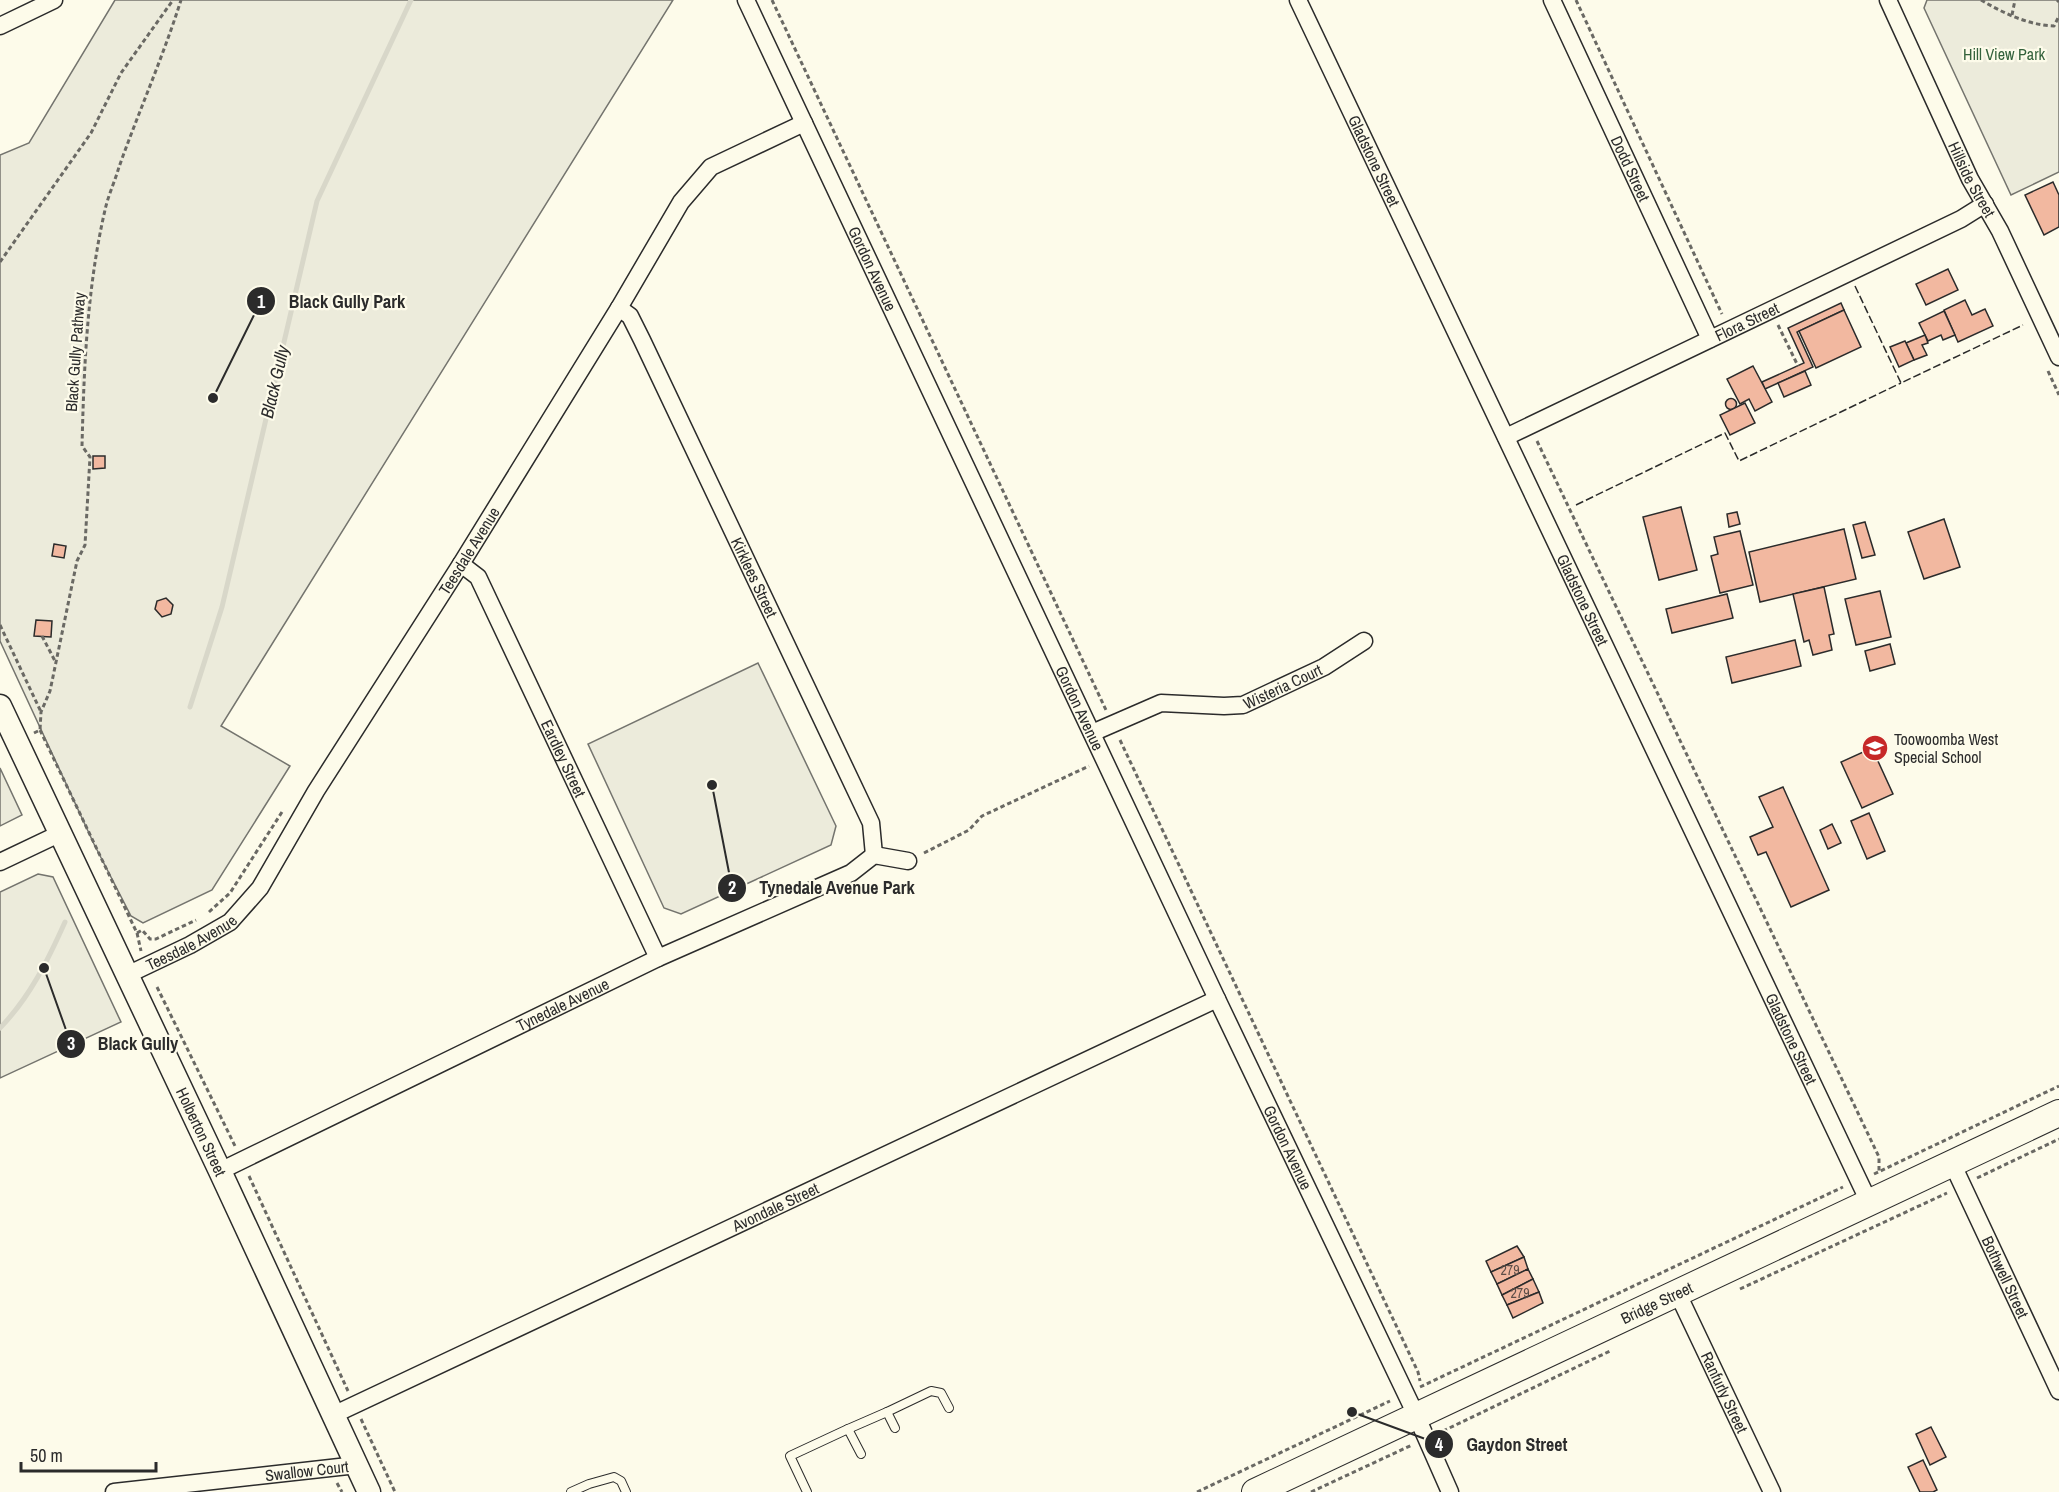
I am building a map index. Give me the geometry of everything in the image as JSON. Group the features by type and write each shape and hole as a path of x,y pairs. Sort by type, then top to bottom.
{"main road":[{"name":"Holberton Street","path":"0,706 61,833 137,970 220,1171 369,1492"},
{"name":"Bridge Street","path":"1255,1492 1411,1404 1677,1292 1864,1191 1952,1163 2059,1113"}],"street":[{"path":"0,26 54,0"},
{"name":"Gordon Avenue","path":"746,0 1217,999 1411,1404 1450,1492"},
{"name":"Gladstone Street","path":"1298,0 1864,1191"},
{"name":"Dodd Street","path":"1552,0 1710,339"},
{"name":"Hillside Street","path":"1888,0 1970,179 2000,231 2059,357"},
{"name":"Teesdale Avenue","path":"137,970 190,945 230,922 260,888 316,791 461,564 619,308 681,202 711,167 804,123"},
{"name":"Flora Street","path":"1506,437 1961,219 1985,204"},
{"name":"Kirklees Street","path":"619,308 630,316 642,340 871,823 874,855"},
{"name":"Eardley Street","path":"461,564 478,578 658,958"},
{"name":"Wisteria Court","path":"1092,733 1161,703 1243,705 1324,667 1364,641"},
{"path":"0,862 61,833"},
{"path":"874,855 908,861"},
{"name":"Tynedale Avenue","path":"220,1171 658,958 850,873 874,855"},
{"name":"Avondale Street","path":"333,1415 1217,999"},
{"name":"Bothwell Street","path":"1952,1163 2059,1391"},
{"name":"Ranfurly Street","path":"1677,1292 1772,1492"},
{"name":"Swallow Court","path":"114,1492 152,1490 357,1465"}],"lane":[{"path":"807,1492 790,1456 931,1391 941,1393 949,1408"},
{"path":"887,1412 895,1428"},
{"path":"848,1429 861,1454"},
{"path":"571,1492 589,1484 614,1478 621,1481 626,1492"}],"path":[{"path":"0,262 91,133 121,74 173,0"},
{"name":"Black Gully Pathway","path":"0,625 41,712 50,691 77,561 85,545 90,458 82,446 84,363 93,279 105,209 169,39 181,0"},
{"path":"772,0 1413,1361 1421,1386"},
{"path":"1576,0 1729,330"},
{"path":"1981,0 2040,26 2054,26 2059,16"},
{"path":"2012,15 2015,0"},
{"path":"1771,310 1798,366"},
{"path":"1530,426 1879,1157 1879,1172"},
{"path":"42,636 56,663"},
{"path":"40,730 137,933 137,970 242,1160 396,1492"},
{"path":"908,861 969,830 982,816 1104,759"},
{"path":"206,914 230,893 285,807"},
{"path":"137,933 142,930 150,939 156,939 199,918"},
{"path":"1197,1492 1411,1404 1421,1386 1864,1191 1879,1172 2059,1086"}],"green space":[{"path":"115,0 673,0 221,726 290,766 212,890 143,923 131,916 94,844 0,641 0,155 29,143"},
{"name":"Hill View Park","path":"1927,0 2059,0 2059,172 2011,195 1924,8"},
{"path":"758,663 836,826 831,845 681,914 664,908 588,744"},
{"path":"0,768 22,815 0,826"},
{"path":"38,874 53,877 121,1022 0,1078 0,892"}],"building":[{"path":"2053,182 2059,195 2059,227 2044,235 2025,195"},
{"path":"1948,269 1958,290 1926,305 1916,284"},
{"path":"1965,300 1972,315 1985,309 1993,326 1958,342 1944,310"},
{"path":"1841,303 1844,310 1797,332 1813,367 1765,389 1762,382 1804,363 1788,328"},
{"path":"1844,310 1861,347 1816,368 1799,331"},
{"path":"1944,311 1955,335 1943,340 1941,335 1928,341 1919,323"},
{"path":"1925,335 1928,343 1922,345 1927,355 1914,360 1906,343"},
{"path":"1905,341 1914,360 1899,367 1890,347"},
{"path":"1753,366 1772,402 1755,411 1749,399 1740,404 1727,379"},
{"path":"1805,371 1811,385 1784,397 1778,383"},
{"path":"1731,398 1737,404 1731,410 1725,404"},
{"path":"1745,403 1755,423 1730,435 1720,415"},
{"path":"93,456 105,456 105,468 93,469"},
{"path":"1681,507 1697,570 1659,580 1643,517"},
{"path":"1737,512 1740,524 1729,527 1727,514"},
{"path":"1944,519 1960,567 1924,579 1908,532"},
{"path":"1865,522 1875,555 1862,558 1853,525"},
{"path":"1844,529 1856,579 1760,602 1749,552"},
{"path":"1740,531 1753,585 1720,593 1711,556 1718,554 1714,537"},
{"path":"54,544 66,546 64,558 52,556"},
{"path":"1824,587 1834,634 1829,635 1832,650 1813,655 1809,640 1804,642 1793,594"},
{"path":"1880,591 1891,637 1856,645 1845,599"},
{"path":"1727,594 1733,618 1672,633 1666,609"},
{"path":"166,598 173,605 171,614 162,617 155,609 157,601"},
{"path":"36,620 52,621 51,637 34,636"},
{"path":"1795,640 1801,666 1732,683 1726,657"},
{"path":"1890,644 1895,664 1870,671 1865,651"},
{"path":"1872,748 1893,794 1862,808 1841,762"},
{"path":"1783,787 1829,890 1791,907 1766,852 1758,855 1750,837 1773,827 1759,797"},
{"path":"1869,813 1885,851 1867,859 1851,821"},
{"path":"1832,824 1841,843 1828,849 1820,830"},
{"path":"1517,1246 1524,1257 1491,1272 1486,1261"},
{"path":"1524,1257 1528,1269 1497,1284 1491,1272"},
{"path":"1528,1269 1533,1279 1502,1295 1497,1284"},
{"path":"1533,1279 1539,1292 1507,1305 1502,1295"},
{"path":"1539,1292 1543,1303 1513,1318 1507,1305"},
{"path":"1931,1427 1946,1457 1930,1465 1916,1434"},
{"path":"1923,1460 1937,1490 1933,1492 1920,1492 1908,1467"}],"waterway":[{"name":"Black Gully","path":"190,707 222,607 317,201 411,0"},
{"name":"Black Gully","path":"0,1028 29,991 65,922"}],"fence":[{"path":"1855,286 1901,383 2023,325"},
{"path":"1576,505 1725,433 1739,461 1901,383"}],"place":[{"name":"Black Gully Park","path":"213,398"},
{"name":"Toowoomba West Special School","path":"1875,748"},
{"name":"Tynedale Avenue Park","path":"712,785"},
{"name":"Black Gully","path":"44,968"},
{"name":"Gaydon Street","path":"1352,1412"}]}
